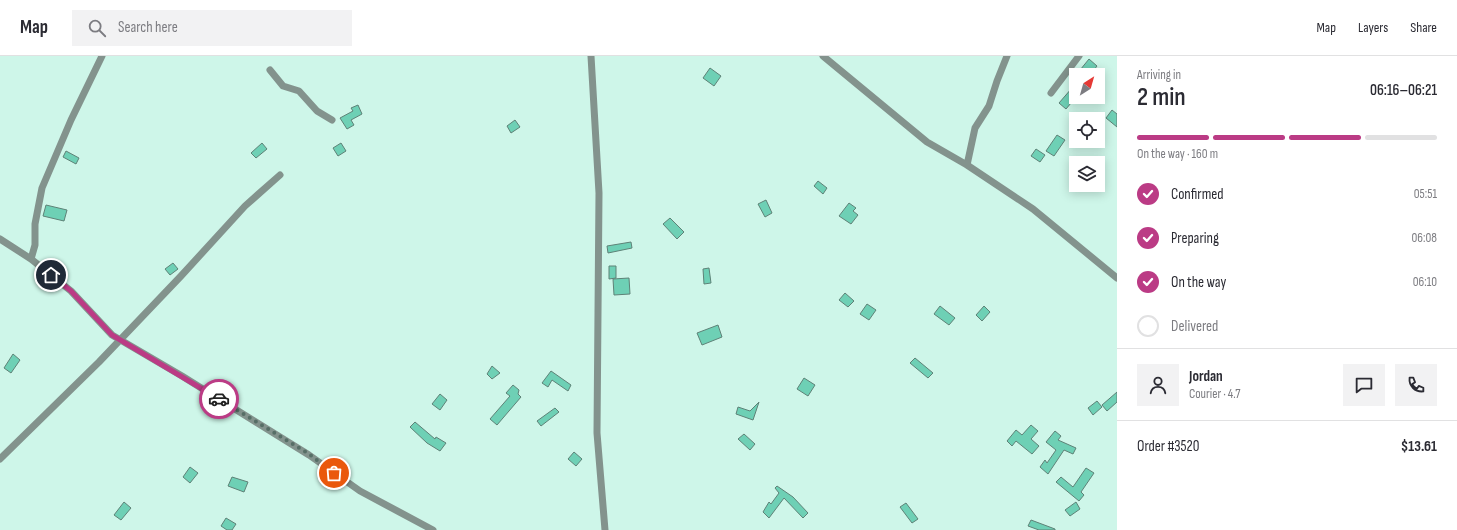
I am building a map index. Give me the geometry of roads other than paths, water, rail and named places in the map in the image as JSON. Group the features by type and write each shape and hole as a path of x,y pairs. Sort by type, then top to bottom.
{"street":[{"path":"31,259 35,245 35,224 42,188 71,120 102,56"},
{"path":"591,56 599,193 597,434 605,530"},
{"path":"823,56 927,142 967,165 1033,209 1117,278"},
{"path":"967,165 975,128 989,106 1007,56"},
{"path":"1051,93 1079,56"},
{"path":"270,70 283,86 299,91 317,111 332,120"},
{"path":"0,459 99,362 245,206 280,175"},
{"path":"0,239 31,259 71,291 112,335 309,454 360,491 433,530"}]}
